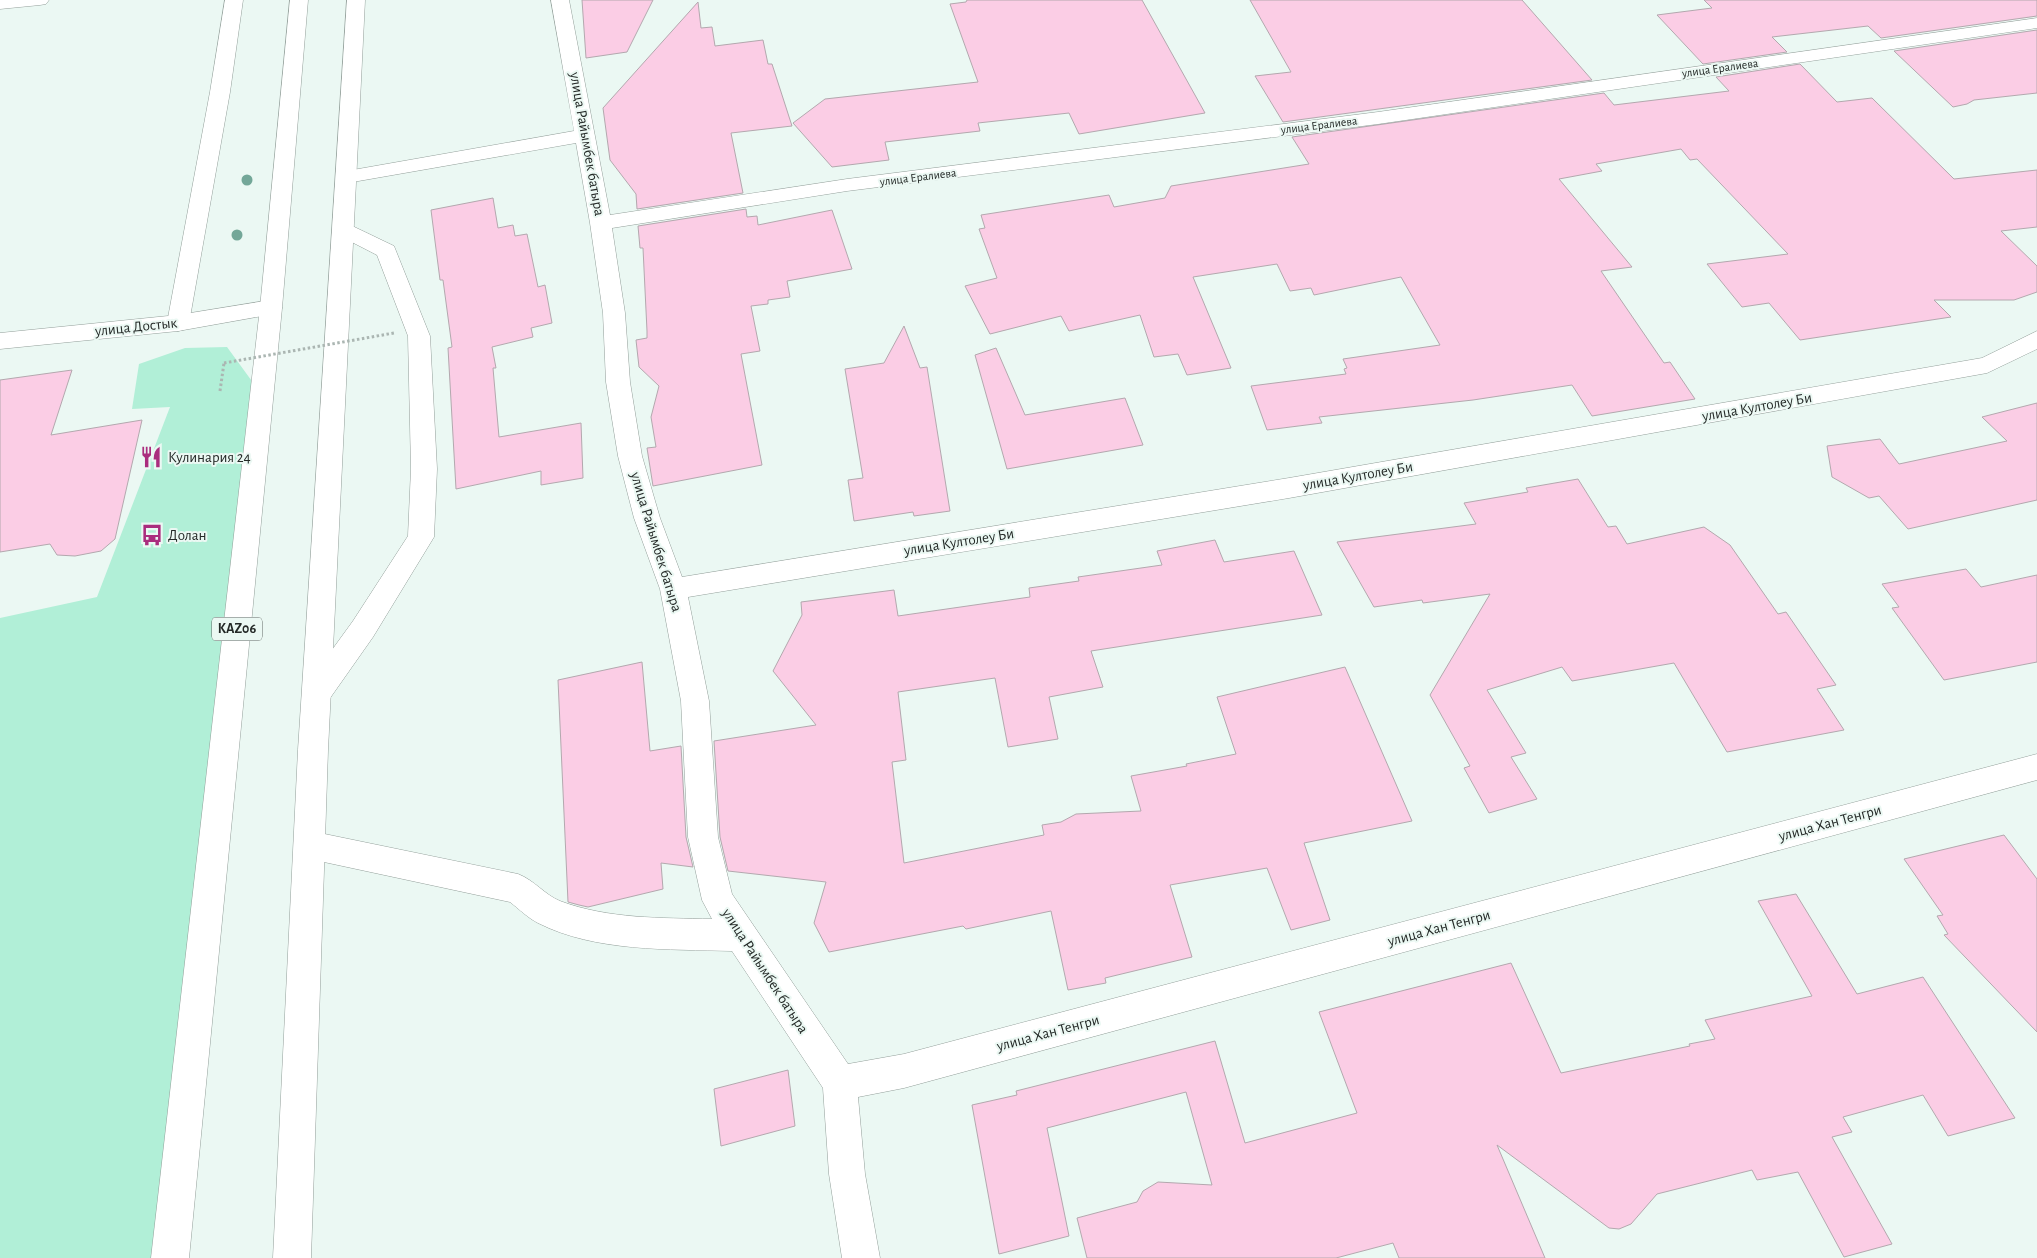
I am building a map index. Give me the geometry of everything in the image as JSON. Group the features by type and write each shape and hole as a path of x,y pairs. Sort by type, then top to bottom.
{"main road":[{"path":"0,4 40,0"},
{"path":"178,323 234,0"},
{"name":"KАZ06","path":"170,1258 271,308 299,0"},
{"path":"292,1258 310,845 356,0"},
{"name":"улица Райымбек батыра","path":"560,0 601,223 614,313 618,382 630,456 647,518 673,588 695,701 703,837 718,900 840,1083 847,1174 861,1258"},
{"name":"улица Ералиева","path":"601,223 847,185 1378,118 2037,23"},
{"path":"347,177 585,135"},
{"path":"318,692 363,629 421,537 424,469 419,336 386,251 344,229"},
{"name":"улица Достык","path":"0,341 178,323 271,308"},
{"name":"улица Култолеу Би","path":"673,588 1289,488 1987,365 2037,339"},
{"name":"улица Хан Тенгри","path":"840,1083 913,1068 2037,768"},
{"path":"310,845 518,888 548,912 575,921 634,933 740,935"}],"path":[{"path":"220,390 224,363 394,332"}],"green space":[{"path":"227,347 254,384 160,1258 0,1258 0,618 97,597 170,407 132,409 139,364 185,348"}],"building":[{"path":"582,0 653,0 627,52 586,58"},
{"path":"967,0 1142,0 1205,113 1079,134 1069,113 978,123 980,131 885,142 889,160 832,167 793,123 825,99 978,82 950,4 966,2"},
{"path":"1250,0 1522,0 1592,80 1283,122 1255,76 1291,72"},
{"path":"1704,0 2037,0 2037,16 1881,38 1868,26 1772,37 1787,52 1703,64 1657,15 1712,8"},
{"path":"698,2 701,28 712,27 715,46 763,40 768,64 772,64 792,126 731,133 743,193 637,209 636,194 610,160 603,108"},
{"path":"2037,30 2037,93 1974,100 1967,104 1953,107 1894,51"},
{"path":"1800,64 1837,102 1872,98 1954,179 2037,170 2037,227 2001,231 2037,266 2037,292 2014,300 1934,300 1951,317 1800,340 1769,303 1742,307 1707,264 1788,254 1697,159 1690,160 1681,149 1596,164 1602,171 1559,179 1632,267 1601,271 1664,363 1670,362 1695,399 1592,416 1572,385 1473,400 1319,417 1322,423 1267,430 1251,386 1346,374 1344,369 1347,368 1343,359 1440,345 1401,277 1314,295 1311,288 1290,291 1277,264 1193,277 1231,368 1187,375 1178,354 1154,357 1140,315 1069,331 1061,316 990,334 965,286 997,278 979,229 985,228 981,215 1109,195 1114,207 1165,198 1171,186 1309,164 1292,137 1604,93 1614,105 1729,91 1716,77"},
{"path":"493,198 498,228 513,225 515,236 527,234 538,287 545,285 552,323 531,328 533,337 492,347 496,368 493,368 499,437 581,423 583,478 541,485 541,471 456,489 448,348 452,347 443,280 440,280 431,210"},
{"path":"746,209 747,217 757,216 758,225 832,210 852,269 787,281 790,297 768,300 768,304 751,306 760,351 741,354 762,465 653,486 647,448 656,447 651,417 659,386 639,367 636,340 647,338 647,331 643,248 640,248 638,226"},
{"path":"904,326 920,368 927,367 950,511 914,516 913,512 854,521 848,480 863,478 845,369 884,363"},
{"path":"996,348 1025,415 1125,398 1143,445 1007,469 975,355"},
{"path":"72,370 51,435 142,420 115,539 101,551 75,556 57,555 50,544 0,552 0,380"},
{"path":"2037,403 2037,500 1908,529 1879,496 1869,498 1832,477 1827,446 1880,439 1899,464 2007,441 1982,417"},
{"path":"1578,479 1608,527 1616,526 1627,544 1704,527 1730,545 1778,614 1786,612 1836,685 1817,689 1844,730 1727,752 1674,663 1572,681 1562,667 1487,690 1526,753 1511,757 1537,799 1489,813 1464,768 1470,766 1430,695 1490,594 1423,603 1422,600 1374,607 1337,542 1476,524 1464,503 1528,492 1526,488"},
{"path":"1215,540 1224,562 1294,551 1322,615 1091,651 1103,687 1049,697 1058,739 1008,747 995,678 898,692 906,760 892,762 904,863 1044,835 1042,825 1061,822 1076,814 1141,811 1131,776 1187,766 1186,764 1236,754 1217,697 1345,667 1412,821 1304,843 1330,920 1291,930 1267,868 1170,885 1192,957 1105,978 1106,983 1068,990 1051,911 966,929 963,926 829,952 814,923 826,882 728,871 720,837 714,741 816,725 773,671 802,615 801,602 894,590 898,616 1030,597 1029,588 1079,581 1078,577 1162,565 1157,551"},
{"path":"1966,569 1981,587 2037,575 2037,662 1944,680 1892,608 1899,607 1882,584"},
{"path":"642,662 650,751 681,746 686,837 693,867 661,863 663,889 588,907 568,902 558,680"},
{"path":"2004,835 2037,879 2037,1032 1944,935 1948,934 1937,916 1943,915 1904,859"},
{"path":"1796,894 1857,994 1923,977 2015,1118 1948,1136 1923,1095 1843,1117 1852,1132 1832,1137 1892,1244 1844,1257 1798,1172 1757,1180 1752,1170 1657,1194 1631,1224 1619,1229 1609,1228 1497,1145 1545,1258 1399,1258 1393,1243 1336,1258 1087,1258 1077,1218 1137,1202 1143,1191 1158,1182 1212,1185 1186,1092 1047,1128 1069,1236 999,1254 972,1105 1017,1095 1016,1091 1215,1041 1245,1143 1357,1113 1319,1012 1511,963 1561,1073 1690,1046 1689,1044 1715,1039 1705,1020 1812,996 1758,901"},
{"path":"788,1070 795,1126 721,1146 714,1089"}],"place":[{"name":"Кулинария 24","path":"151,457"},
{"name":"Долан","path":"152,535"}]}
